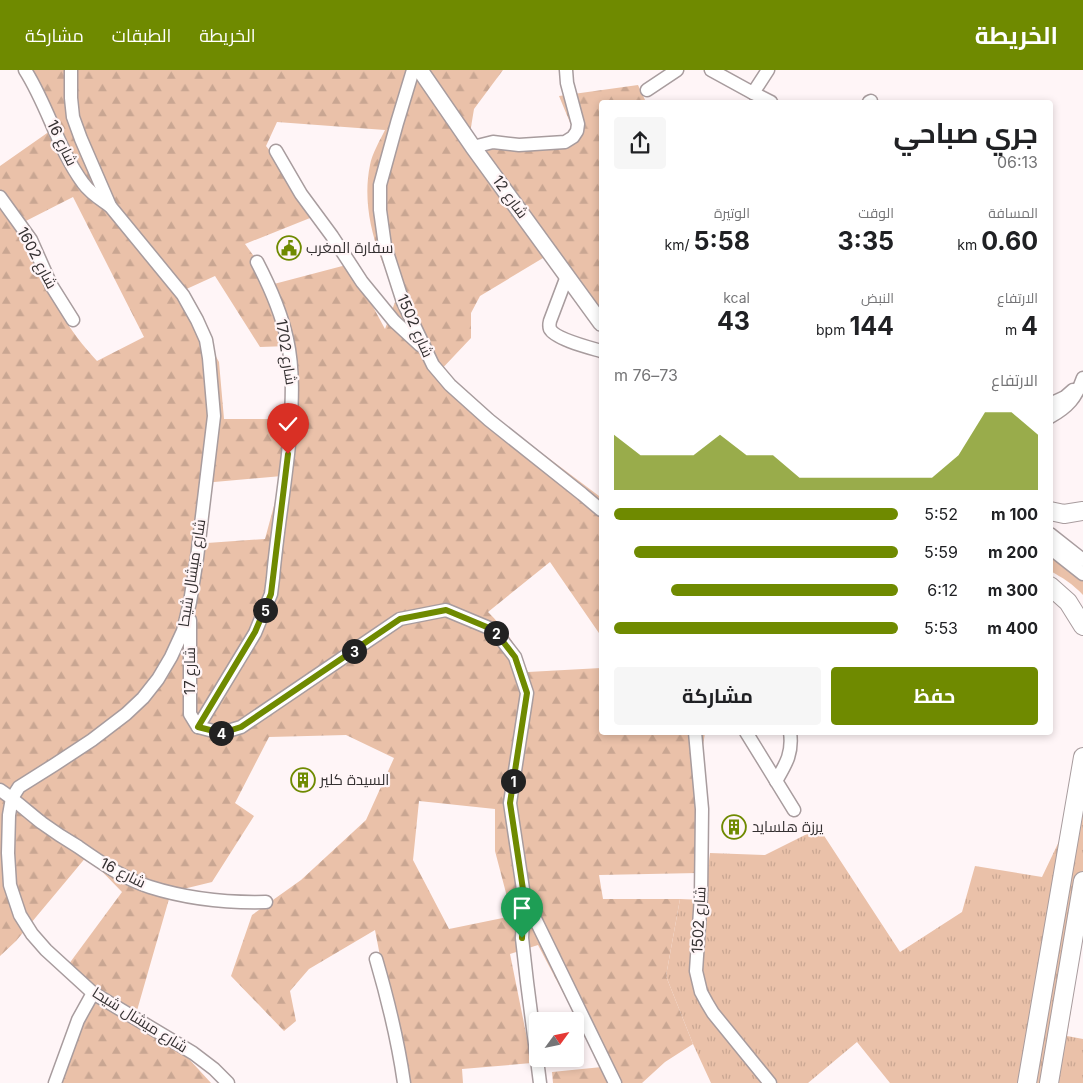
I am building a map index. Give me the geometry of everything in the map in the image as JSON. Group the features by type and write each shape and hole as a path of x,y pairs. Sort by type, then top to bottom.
{"highway":[{"path":"1053,512 1064,514 1083,511"},
{"path":"1053,579 1083,602"},
{"path":"1053,589 1068,602 1083,626"},
{"path":"1027,1083 1083,757"},
{"path":"1049,1083 1083,881"}],"main road":[{"name":"شارع 12","path":"420,70 473,147 599,320"}],"street":[{"name":"شارع 16","path":"25,70 35,85 69,160 84,184 95,196 110,206"},
{"name":"شارع ميشال شيحا","path":"71,70 71,98 74,117 81,139 110,206 183,295 206,340 210,358 214,416 190,602 183,631 172,657 158,680 126,714 54,766 19,787 12,798 9,815 5,888 32,934 46,950 93,993 193,1054 214,1069 228,1083"},
{"name":"شارع 1502","path":"413,70 380,185 380,210 384,246 403,302 433,365 450,384 489,420 599,508"},
{"path":"473,147 493,142 519,145 565,142 573,137 577,131 578,124 567,83 566,70"},
{"path":"647,90 678,70"},
{"path":"711,70 767,100"},
{"path":"753,93 768,70"},
{"path":"276,151 301,194 332,236 362,282 394,321 424,348"},
{"name":"شارع 1602","path":"0,197 31,240 51,285 73,320"},
{"name":"شارع 1702","path":"198,727 255,632 271,594 288,454 292,410 291,378 287,341 280,313 257,262"},
{"path":"567,276 549,327 556,335 599,350"},
{"path":"1053,403 1065,397 1082,380"},
{"path":"1053,415 1075,398 1082,380"},
{"path":"1053,536 1083,560"},
{"path":"1053,550 1083,574"},
{"name":"شارع 17","path":"190,602 190,714 198,727"},
{"path":"198,727 222,733 241,727 400,619 446,610 494,630 515,657 527,693 510,803 524,896 522,938 540,1083"},
{"name":"شارع 1502","path":"695,735 702,809 701,896 696,971 698,981 701,992 713,1013 770,1083"},
{"path":"748,735 794,810"},
{"path":"776,781 789,760 790,735"},
{"name":"شارع 16","path":"0,790 43,824 93,857 122,875 148,887 199,899 266,902"},
{"path":"524,896 615,1083"},
{"path":"376,959 393,1022 404,1083"},
{"path":"55,1083 78,1020 93,993"}],"green space":[{"path":"26,70 503,70 474,109 470,133 478,149 576,137 559,96 638,85 645,100 599,100 599,322 548,255 480,296 471,313 471,338 437,374 599,496 599,633 550,562 488,612 511,640 528,672 599,668 599,735 705,735 702,751 698,873 599,875 603,899 680,899 666,976 693,1044 665,1062 642,1083 553,1083 552,1072 602,1067 584,1033 584,1012 573,1012 538,945 510,954 529,1048 529,1063 462,1069 463,1083 401,1083 400,1060 375,930 309,969 290,991 296,1021 284,1031 231,976 252,915 301,880 366,820 394,758 346,735 269,737 235,803 254,816 212,882 171,892 136,1014 189,1059 211,1083 54,1083 86,992 63,972 122,892 87,856 16,941 0,956 0,166 60,124","holes":["277,122 385,130 371,161 367,198 372,231 377,248 398,294 385,329 350,264 274,284 245,244 320,214 266,146","73,197 144,337 97,361 64,319 54,302 18,225","215,276 260,347 289,346 295,419 224,419 219,362 180,292","282,476 265,539 207,543 203,483","419,801 495,809 495,851 512,916 449,929 413,860"]},
{"path":"1053,556 1083,580 1083,595 1076,588 1053,573"},
{"path":"1083,791 1083,929 1067,1036 1083,1039 1083,1083 890,1083 857,1042 808,1083 711,1083 666,976 680,899 704,900 710,853 765,855 819,828 900,952 962,912 975,866 1042,877"}],"place":[{"name":"سفارة المغرب","path":"289,248"},
{"name":"السيدة كلير","path":"303,780"},
{"name":"يرزة هلسايد","path":"734,827"}],"route":[{"path":"288,454 271,594 255,632 198,727 222,733 241,727 400,619 446,610 494,630 515,657 527,693 510,803 524,896 522,938"}]}
